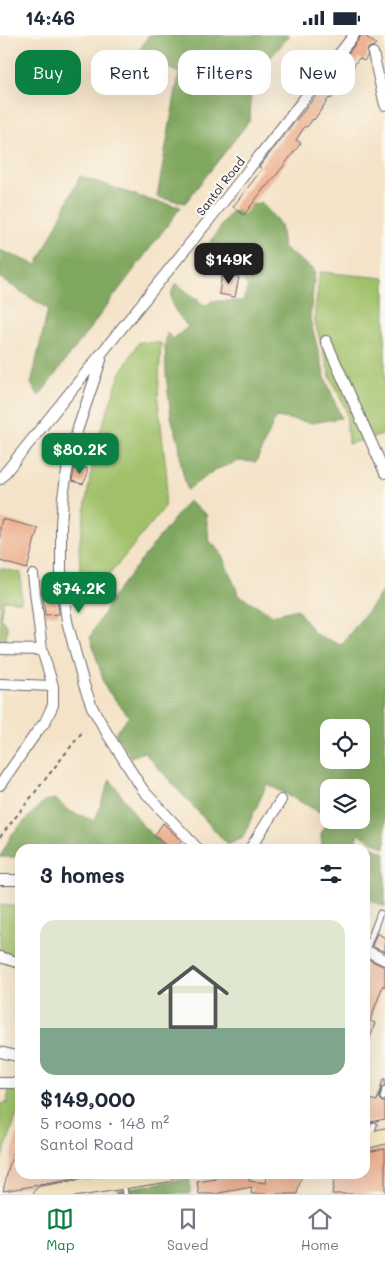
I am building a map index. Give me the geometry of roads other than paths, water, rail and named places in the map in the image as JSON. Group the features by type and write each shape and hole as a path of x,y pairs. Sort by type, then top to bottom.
{"main road":[{"path":"370,1139 385,1136"},
{"path":"42,1194 124,1188 151,1179"}],"street":[{"name":"Santol Road","path":"0,479 104,351 354,35"},
{"path":"373,53 385,105"},
{"path":"326,341 385,473"},
{"path":"104,351 78,428 67,471 63,497 61,578 67,621 84,685 92,707 143,790 193,844"},
{"path":"0,785 5,769 49,714 53,705 53,686 42,650 33,575"},
{"path":"0,649 42,650"},
{"path":"0,684 53,686"},
{"path":"253,844 281,800"},
{"path":"0,880 15,880"},
{"path":"370,952 385,960"},
{"path":"0,957 15,962"},
{"path":"0,1052 15,1056"},
{"path":"0,1083 15,1083"}],"lane":[{"path":"370,938 380,913"},
{"path":"383,1098 385,1089"},
{"path":"370,1134 374,1125"}]}
